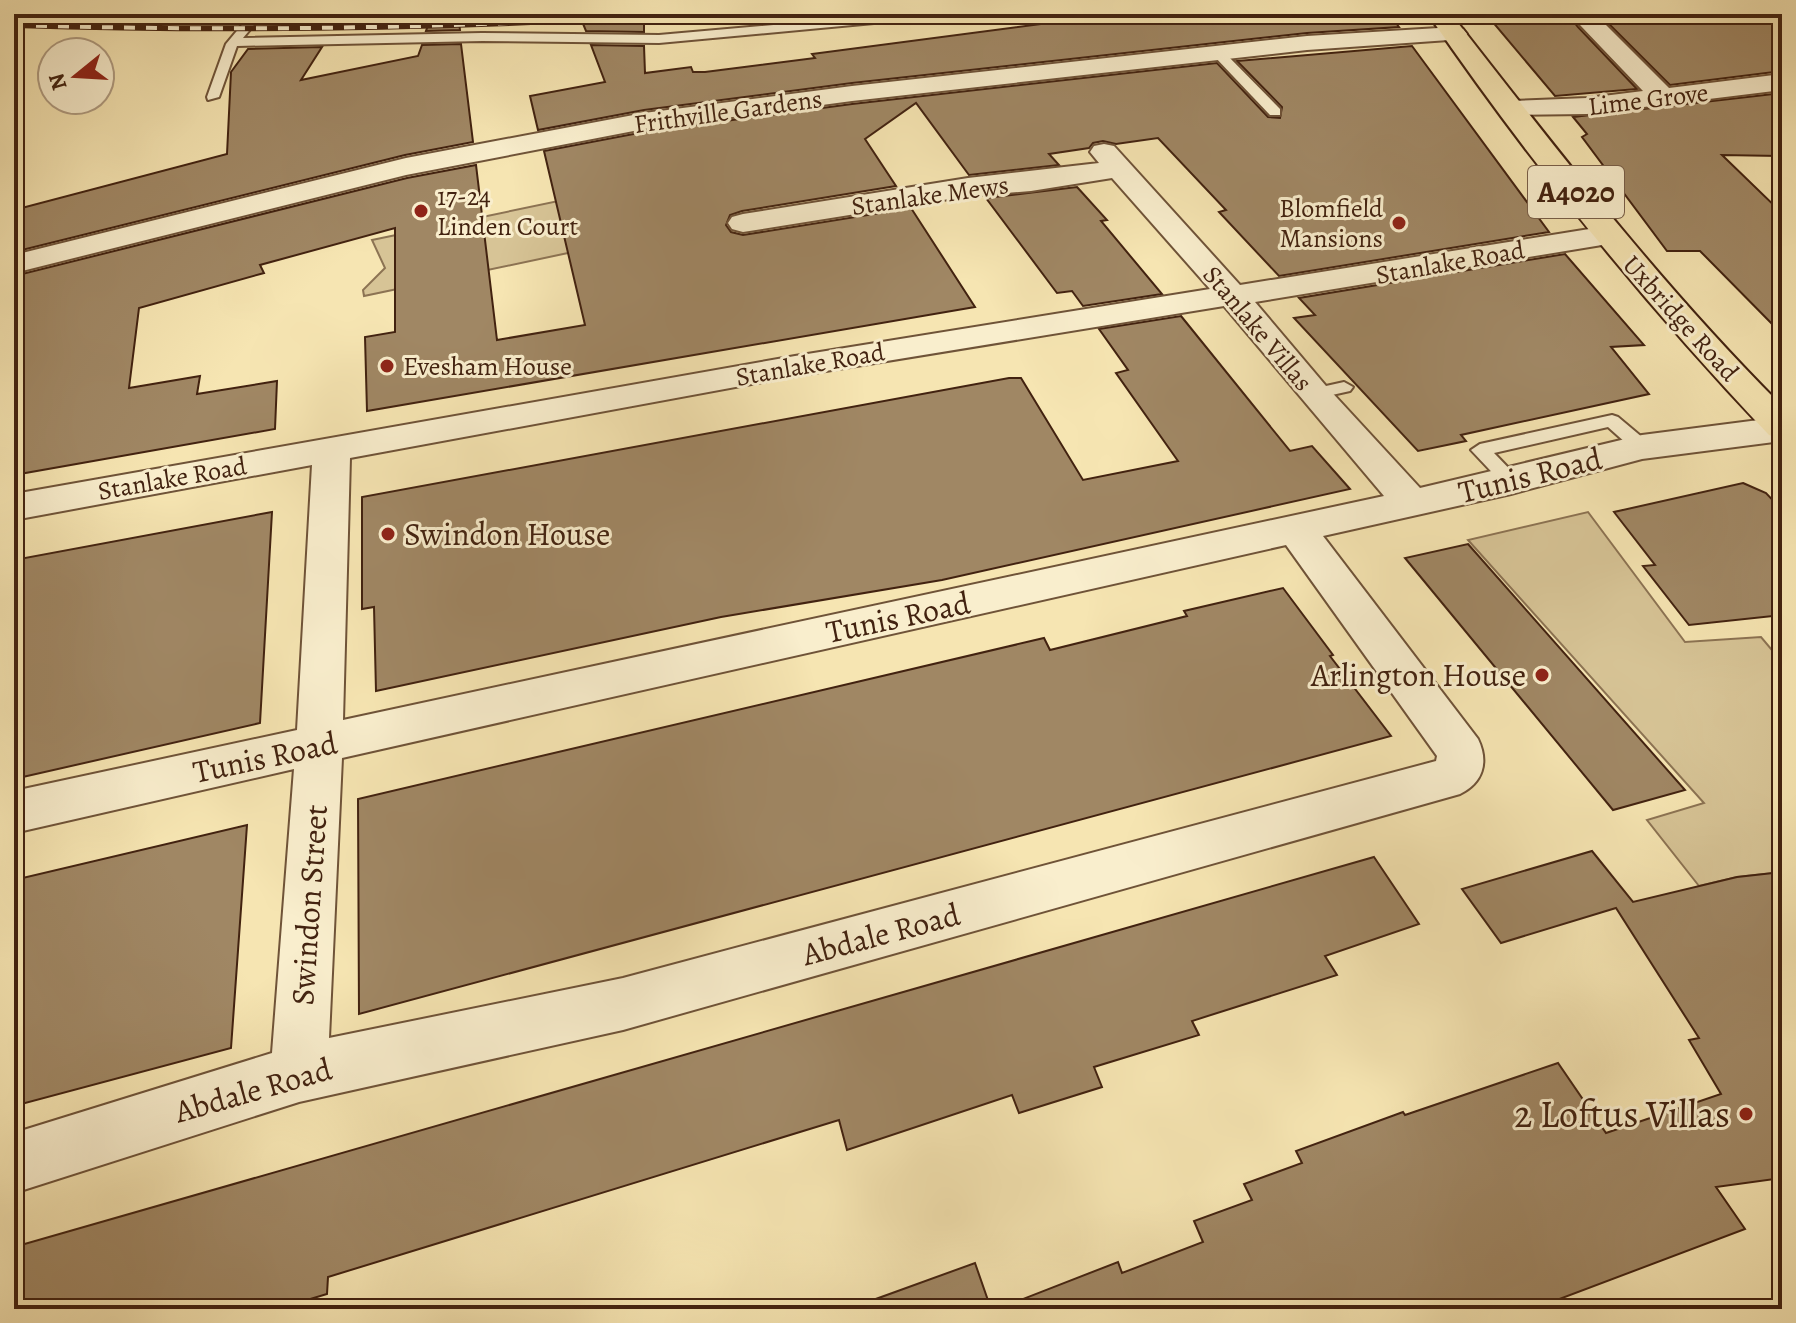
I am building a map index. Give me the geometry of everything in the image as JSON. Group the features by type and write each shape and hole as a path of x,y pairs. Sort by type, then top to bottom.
{"main road":[{"name":"Uxbridge Road","path":"1447,24 1608,235 1720,363 1782,428"}],"street":[{"path":"1590,14 1593,17 1588,20 1664,98"},
{"name":"Frithville Gardens","path":"14,264 331,184 451,157 642,122 971,79 1419,34 1447,24"},
{"name":"Lime Grove","path":"1512,109 1587,106 1779,85"},
{"name":"Stanlake Mews","path":"743,223 968,187 1031,182 1111,160"},
{"name":"Stanlake Villas","path":"1111,160 1232,295 1329,390 1412,503"},
{"name":"Stanlake Road","path":"14,507 779,369 1608,235"},
{"name":"Tunis Road","path":"14,812 1511,481 1642,447 1782,428"},
{"name":"Swindon Street","path":"299,1073 319,745 332,449"},
{"name":"Abdale Road","path":"14,1163 299,1073 623,1004 1443,780 1458,773 1461,753 1296,529"}],"lane":[{"path":"213,97 234,42 257,14"},
{"path":"234,42 659,39 938,14"},
{"path":"1218,53 1275,112"}],"shaded area":[{"path":"659,180 691,219 568,253 364,296 363,290 385,268 372,240"},
{"path":"1588,512 1685,642 1761,637 1782,662 1782,872 1737,877 1699,886 1647,820 1704,803 1468,540"}],"building":[{"path":"432,14 458,14 460,30 426,31"},
{"path":"579,14 644,14 644,32 586,31"},
{"path":"1118,14 1389,14 1399,27 1307,33 852,83 644,110 538,130 530,96 605,82 591,45 644,46 645,73 691,67 693,72 705,72 815,58 812,54"},
{"path":"1486,14 1576,14 1574,22 1578,27 1637,89 1555,96"},
{"path":"1605,14 1782,14 1782,71 1670,85 1605,20"},
{"path":"461,44 473,142 405,155 14,252 14,210 227,154 231,72 248,49 322,47 301,80 418,56 422,45"},
{"path":"1412,46 1549,232 1279,276 1219,212 1226,210 1158,138 1116,144 1103,141 1093,143 1089,148 1049,154 1059,165 969,175 916,103 865,139 896,186 742,211 730,215 726,225 731,232 743,235 911,208 975,307 367,411 365,337 395,332 395,228 260,265 264,273 139,308 129,388 200,376 197,394 277,381 275,429 14,475 14,276 407,178 476,165 497,340 585,325 544,151 644,132 852,104 1217,63 1268,117 1280,118 1282,107 1237,61"},
{"path":"1782,93 1782,156 1722,155 1782,213 1782,334 1700,251 1667,251 1582,137 1587,134 1573,117"},
{"path":"1077,187 1107,220 1101,221 1162,294 1083,306 1072,291 1057,293 986,198"},
{"path":"1565,254 1644,345 1611,347 1649,394 1461,435 1466,441 1418,451 1294,318 1315,315 1299,298"},
{"path":"1181,316 1290,451 1312,446 1350,489 942,580 721,617 376,691 374,607 362,609 362,497 1009,378 1021,378 1083,480 1178,461 1116,373 1128,370 1099,329"},
{"path":"1743,483 1766,493 1782,510 1782,615 1689,625 1643,566 1655,565 1614,512"},
{"path":"272,512 260,723 14,779 14,560"},
{"name":"Arlington House","path":"1468,544 1685,790 1613,810 1405,558"},
{"path":"1283,588 1391,736 359,1014 358,799 1044,638 1050,650 1187,616 1184,611"},
{"path":"247,825 231,1048 14,1106 14,880"},
{"path":"1592,851 1633,902 1737,877 1782,872 1782,1178 1716,1187 1745,1229 1533,1309 1005,1309 1005,1306 1118,1262 1122,1273 1203,1242 1194,1221 1252,1200 1244,1184 1302,1163 1296,1151 1403,1112 1405,1115 1558,1063 1606,1133 1721,1094 1689,1040 1699,1038 1616,908 1501,943 1462,889"},
{"path":"1374,857 1419,924 1325,956 1337,975 1192,1021 1199,1035 1094,1067 1102,1087 1019,1113 1012,1095 847,1150 839,1120 328,1277 327,1294 277,1309 14,1309 14,1247"},
{"path":"975,1263 991,1309 863,1309 862,1304"}],"railway":[{"path":"14,25 352,27 520,23 689,14"}],"place":[{"name":"17-24 Linden Court","path":"421,211"},
{"name":"Blomfield Mansions","path":"1399,223"},
{"name":"Evesham House","path":"387,366"},
{"name":"Swindon House","path":"388,534"},
{"name":"Arlington House","path":"1542,675"},
{"name":"2 Loftus Villas","path":"1746,1114"}]}
